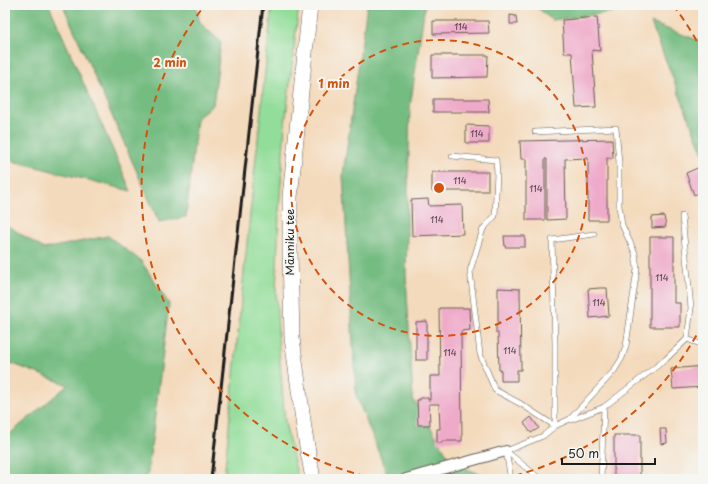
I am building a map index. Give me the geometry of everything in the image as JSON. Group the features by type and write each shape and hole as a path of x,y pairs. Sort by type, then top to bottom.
{"street":[{"name":"Männiku tee","path":"310,5 290,197 290,251 292,338 305,435 313,479"},
{"path":"406,479 433,470 506,451"}],"lane":[{"path":"506,451 543,436 555,426 570,419 614,371 622,358 626,346 637,270 635,254 622,225 619,206 619,163 616,128 535,132"},
{"path":"452,156 496,160 497,173 495,216 484,229 470,271 480,354 495,390 521,404 555,426"},
{"path":"555,426 604,407 666,359 687,339 691,308 682,216"},
{"path":"555,426 555,343 552,240 594,234"},
{"path":"687,339 703,344"},
{"path":"601,479 604,407"},
{"path":"506,451 510,474 509,479"},
{"path":"506,451 540,479"}],"green space":[{"path":"5,5 49,5 131,191 5,159"},
{"path":"63,5 196,5 200,23 221,42 213,105 197,118 186,217 159,222"},
{"path":"272,5 299,5 285,125 279,211 276,293 285,423 298,479 224,479 242,291"},
{"path":"367,5 425,5 410,107 406,275 413,399 453,464 483,475 485,479 389,479 356,395 343,175"},
{"path":"534,5 637,5 629,10 552,20"},
{"path":"651,23 703,42 703,154"},
{"path":"5,224 44,249 108,236 141,261 169,304 147,479 5,479 5,438 68,385 8,362 5,355"}],"building":[{"path":"510,15 516,16 517,24 510,24"},
{"path":"597,17 600,51 592,50 596,107 576,108 572,53 564,53 562,20"},
{"path":"433,21 488,21 489,33 433,34"},
{"path":"432,55 488,55 487,77 432,78"},
{"path":"433,99 488,99 489,112 433,112"},
{"path":"466,125 489,126 489,143 466,143"},
{"path":"612,139 613,158 607,158 607,220 588,220 588,158 565,159 566,219 547,220 547,159 545,159 545,220 526,220 526,159 521,159 520,141"},
{"path":"700,167 703,175 703,191 694,195 686,173"},
{"path":"432,172 488,172 488,191 432,191"},
{"path":"428,199 429,206 462,205 463,234 412,236 411,200"},
{"path":"664,216 666,227 652,228 652,217"},
{"path":"504,236 525,236 525,247 505,247"},
{"path":"650,237 674,237 674,303 680,303 680,327 650,327"},
{"path":"498,288 520,289 521,370 517,370 517,381 501,381 501,370 499,370 498,333 496,333 496,325 498,325"},
{"path":"607,288 609,316 590,318 588,289"},
{"path":"439,308 469,308 470,330 461,331 462,441 442,441 442,443 437,443 437,429 440,429 439,404 429,404 430,425 418,425 417,400 420,400 420,398 428,398 428,400 430,400 430,376 440,376"},
{"path":"427,321 427,360 416,360 416,322"},
{"path":"703,366 703,387 673,389 671,369"},
{"path":"531,417 539,428 531,433 524,423"},
{"path":"660,429 666,429 667,443 661,444"},
{"path":"614,435 640,435 640,479 614,479"}],"railway":[{"path":"211,479 263,5"}]}
